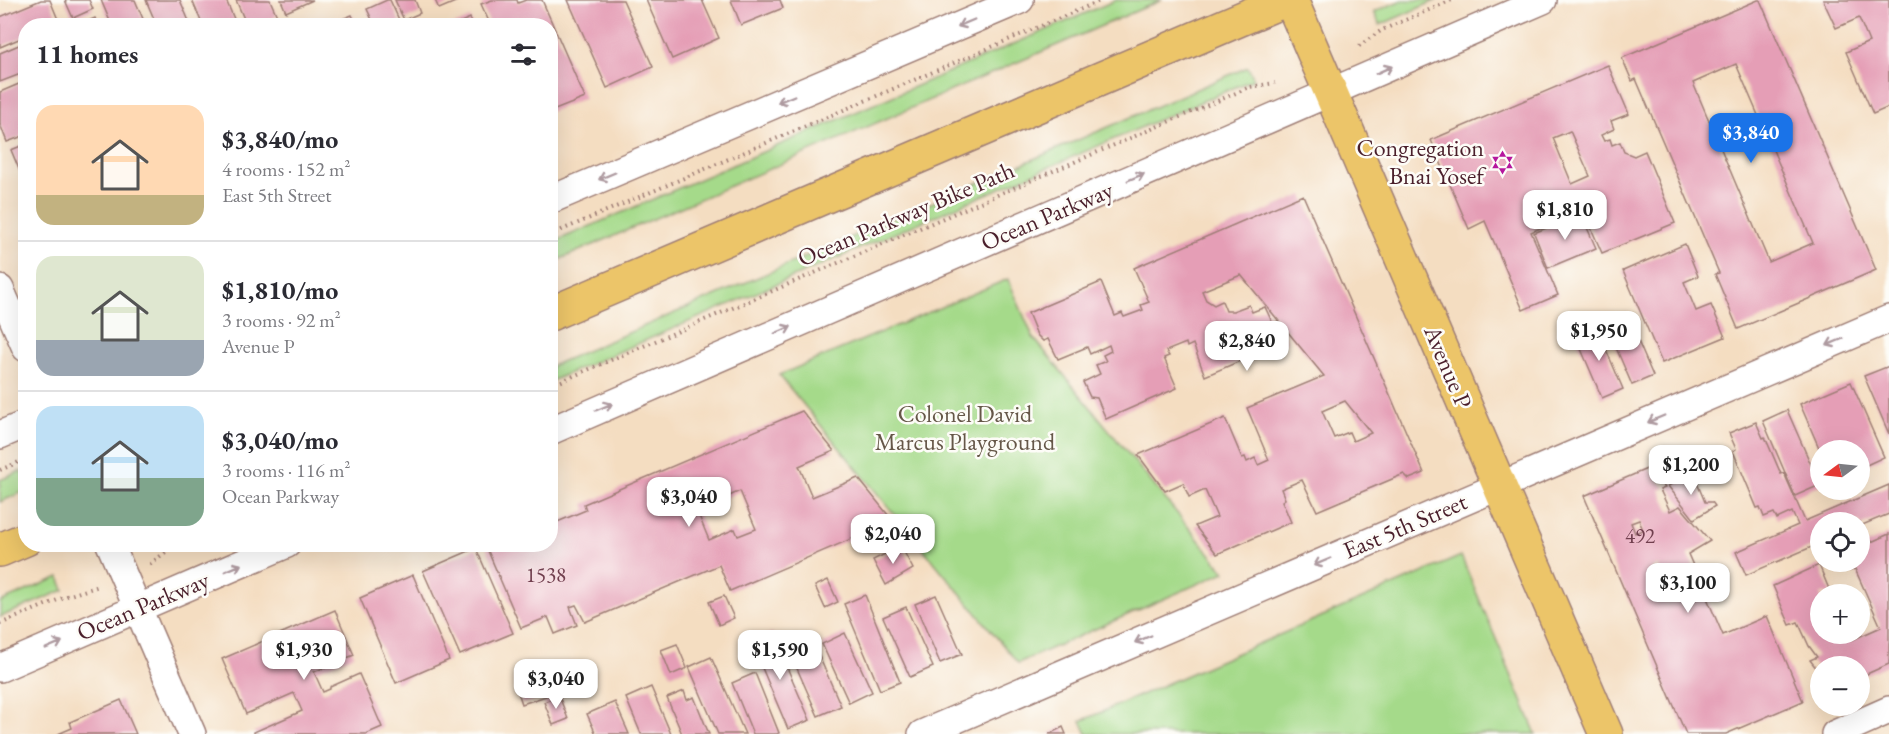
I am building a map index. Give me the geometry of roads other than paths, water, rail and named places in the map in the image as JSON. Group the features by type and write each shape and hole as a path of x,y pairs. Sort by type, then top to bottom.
{"main road":[{"path":"558,311 1285,0"},
{"name":"Avenue P","path":"1291,0 1606,734"},
{"path":"0,550 18,542"}],"street":[{"path":"558,197 1020,0"},
{"name":"Ocean Parkway","path":"558,427 1543,0"},
{"path":"0,289 18,330"},
{"name":"East 5th Street","path":"922,734 1889,319"},
{"path":"0,435 18,427"},
{"path":"113,552 192,734"},
{"name":"Ocean Parkway","path":"0,668 269,552"},
{"path":"1835,734 1889,710"}],"place":[{"name":"Congregation Bnai Yosef","path":"1502,162"}],"park label":[{"name":"Colonel David Marcus Playground","path":"965,428"}]}
